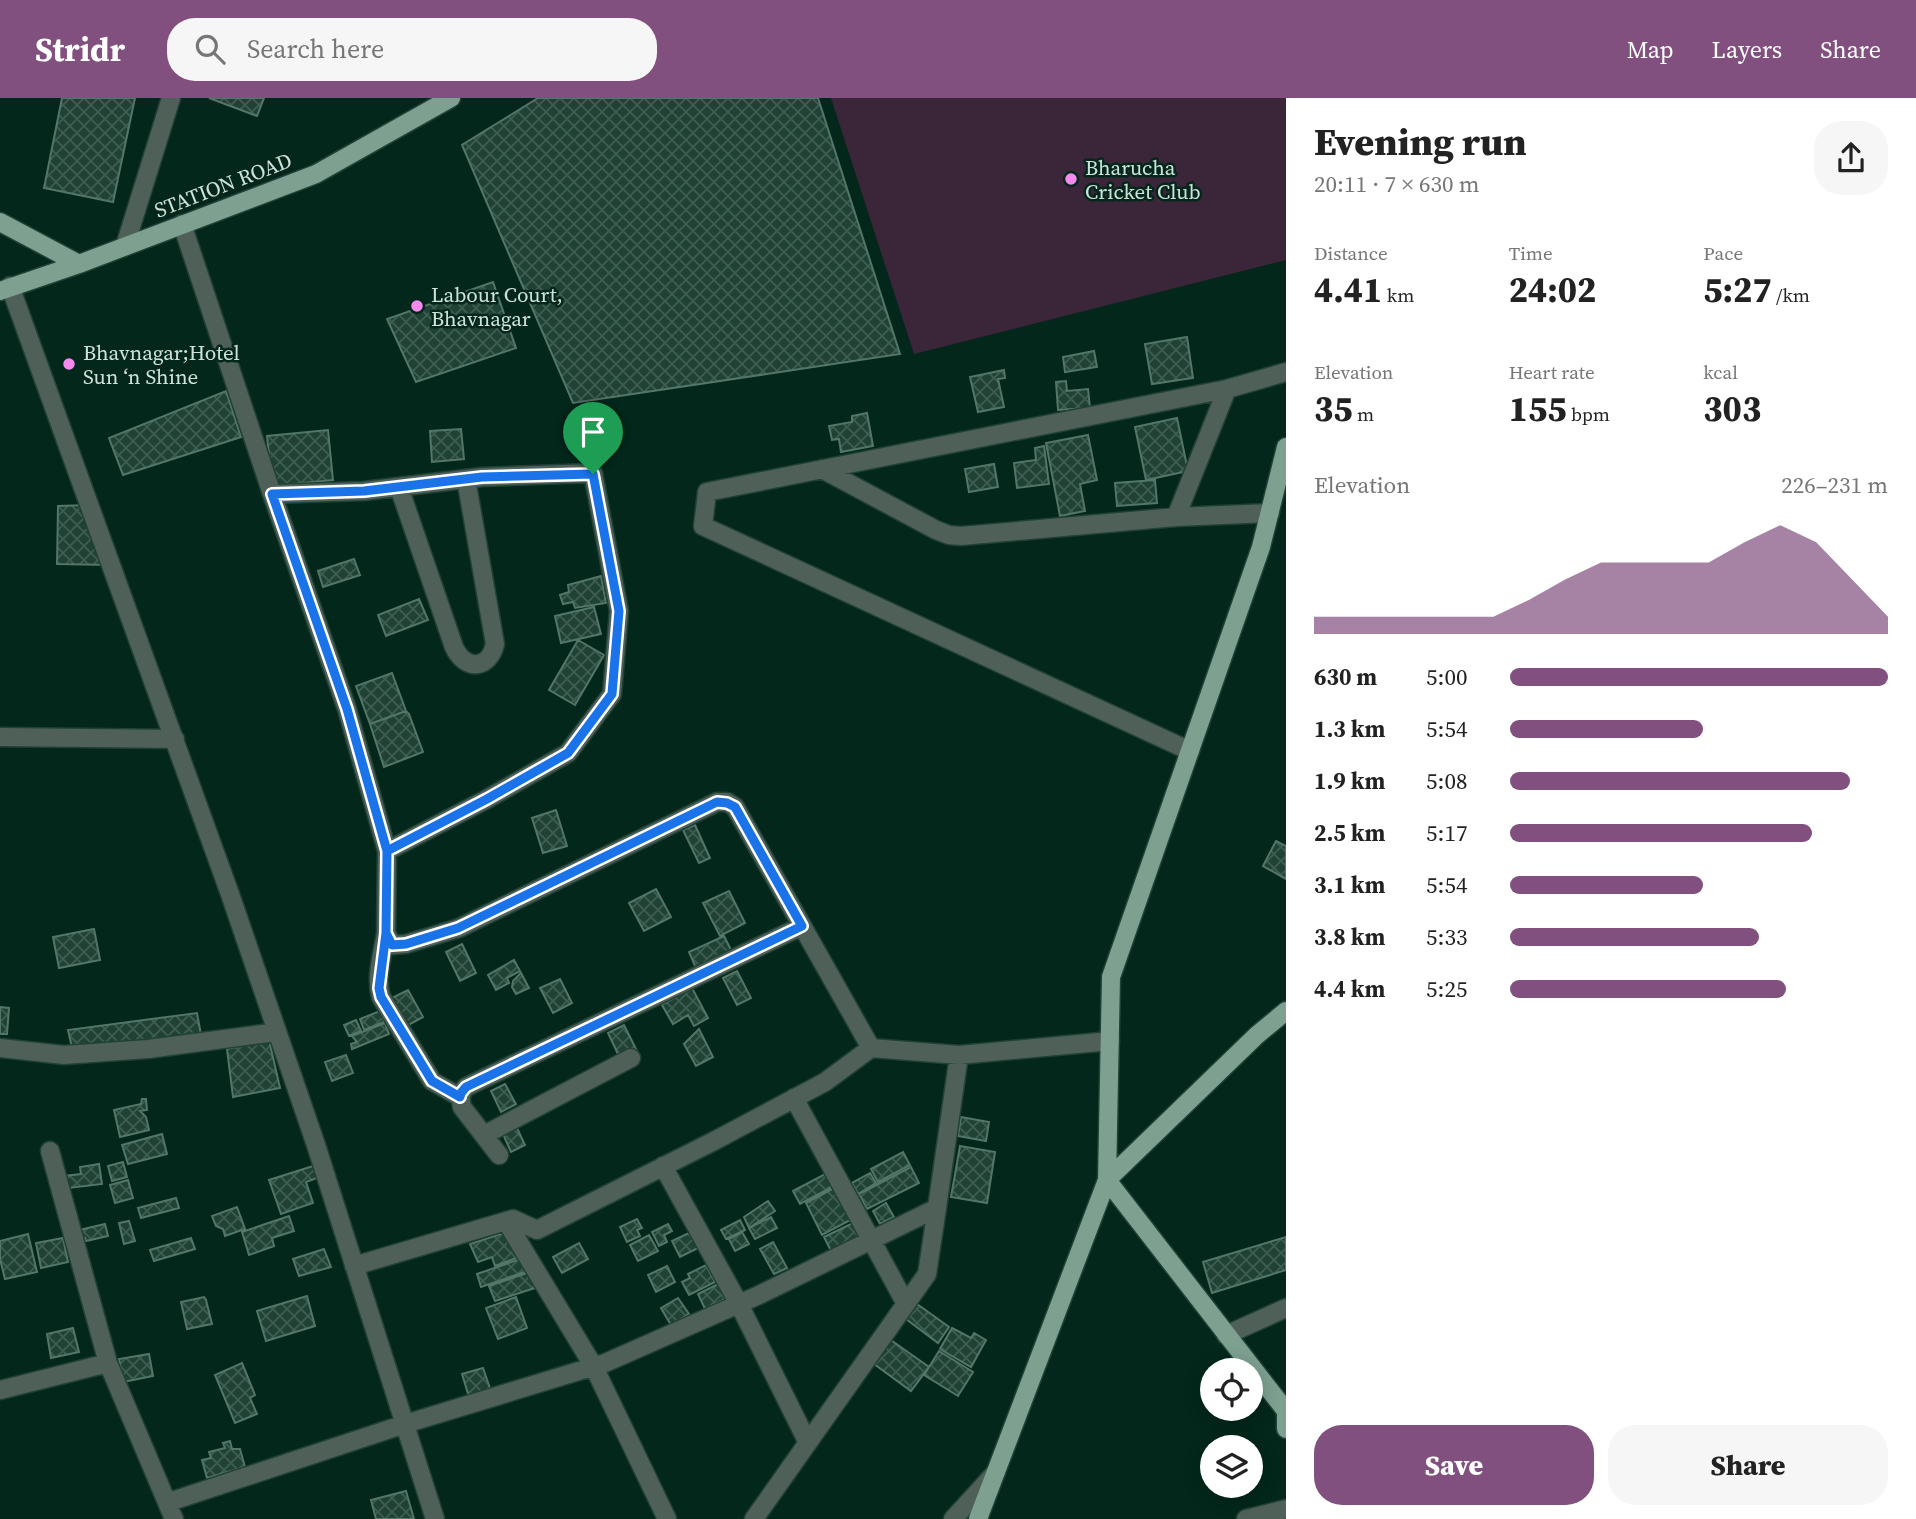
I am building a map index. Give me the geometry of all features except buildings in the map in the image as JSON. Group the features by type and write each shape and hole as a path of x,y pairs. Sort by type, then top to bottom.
{"main road":[{"name":"STATION ROAD","path":"5,289 79,264 316,174 451,98"},
{"path":"0,222 79,264"},
{"path":"978,1519 1107,1180 1111,977 1261,547 1286,447"},
{"path":"1107,1180 1257,1035 1286,1011"},
{"path":"1107,1180 1286,1411 1286,1429"}],"street":[{"path":"125,246 171,98"},
{"path":"182,224 347,709 387,851 386,933 379,979 381,997 432,1081 460,1097"},
{"path":"5,289 175,738 316,1145 435,1519"},
{"path":"1190,751 703,526 707,492 1227,389 1286,372"},
{"path":"1176,517 1227,389"},
{"path":"822,469 949,535 1176,517 1270,513"},
{"path":"272,494 364,491 466,479 593,474 619,611 612,694 568,753 387,851"},
{"path":"399,487 454,647 466,663 476,664 486,662 493,655 495,644 466,479"},
{"path":"0,737 175,738"},
{"path":"386,933 392,945 406,944 458,928 717,802 727,803 735,807 871,1048"},
{"path":"499,1154 462,1107 460,1097 466,1087 802,926"},
{"path":"0,1048 64,1055 148,1049 277,1032"},
{"path":"354,1266 513,1219 537,1230 825,1082 871,1048 959,1055 1110,1041"},
{"path":"754,1519 927,1274 959,1055"},
{"path":"484,1135 631,1058"},
{"path":"794,1098 906,1304"},
{"path":"50,1151 108,1363 172,1510 405,1424 594,1367 739,1304 937,1208"},
{"path":"663,1166 739,1304 808,1443"},
{"path":"506,1221 594,1367 667,1519"},
{"path":"1226,1335 1286,1308"},
{"path":"0,1390 108,1363"},
{"path":"953,1519 996,1472"},
{"path":"1246,1519 1286,1509"}],"shaded area":[{"name":"Bharucha Cricket Club","path":"831,98 1286,98 1286,260 914,354"}],"place":[{"name":"Bharucha Cricket Club","path":"1071,179"},
{"name":"Labour Court, Bhavnagar","path":"417,306"},
{"name":"Bhavnagar;Hotel Sun ‘n Shine","path":"69,364"}],"route":[{"path":"593,474 482,477 364,491 272,494 347,709 387,851 386,933 379,979 381,997 432,1081 460,1097 466,1087 802,926 735,807 717,802 458,928 406,944 392,945 386,933 387,851 568,753 612,694 619,611 593,474"}]}
